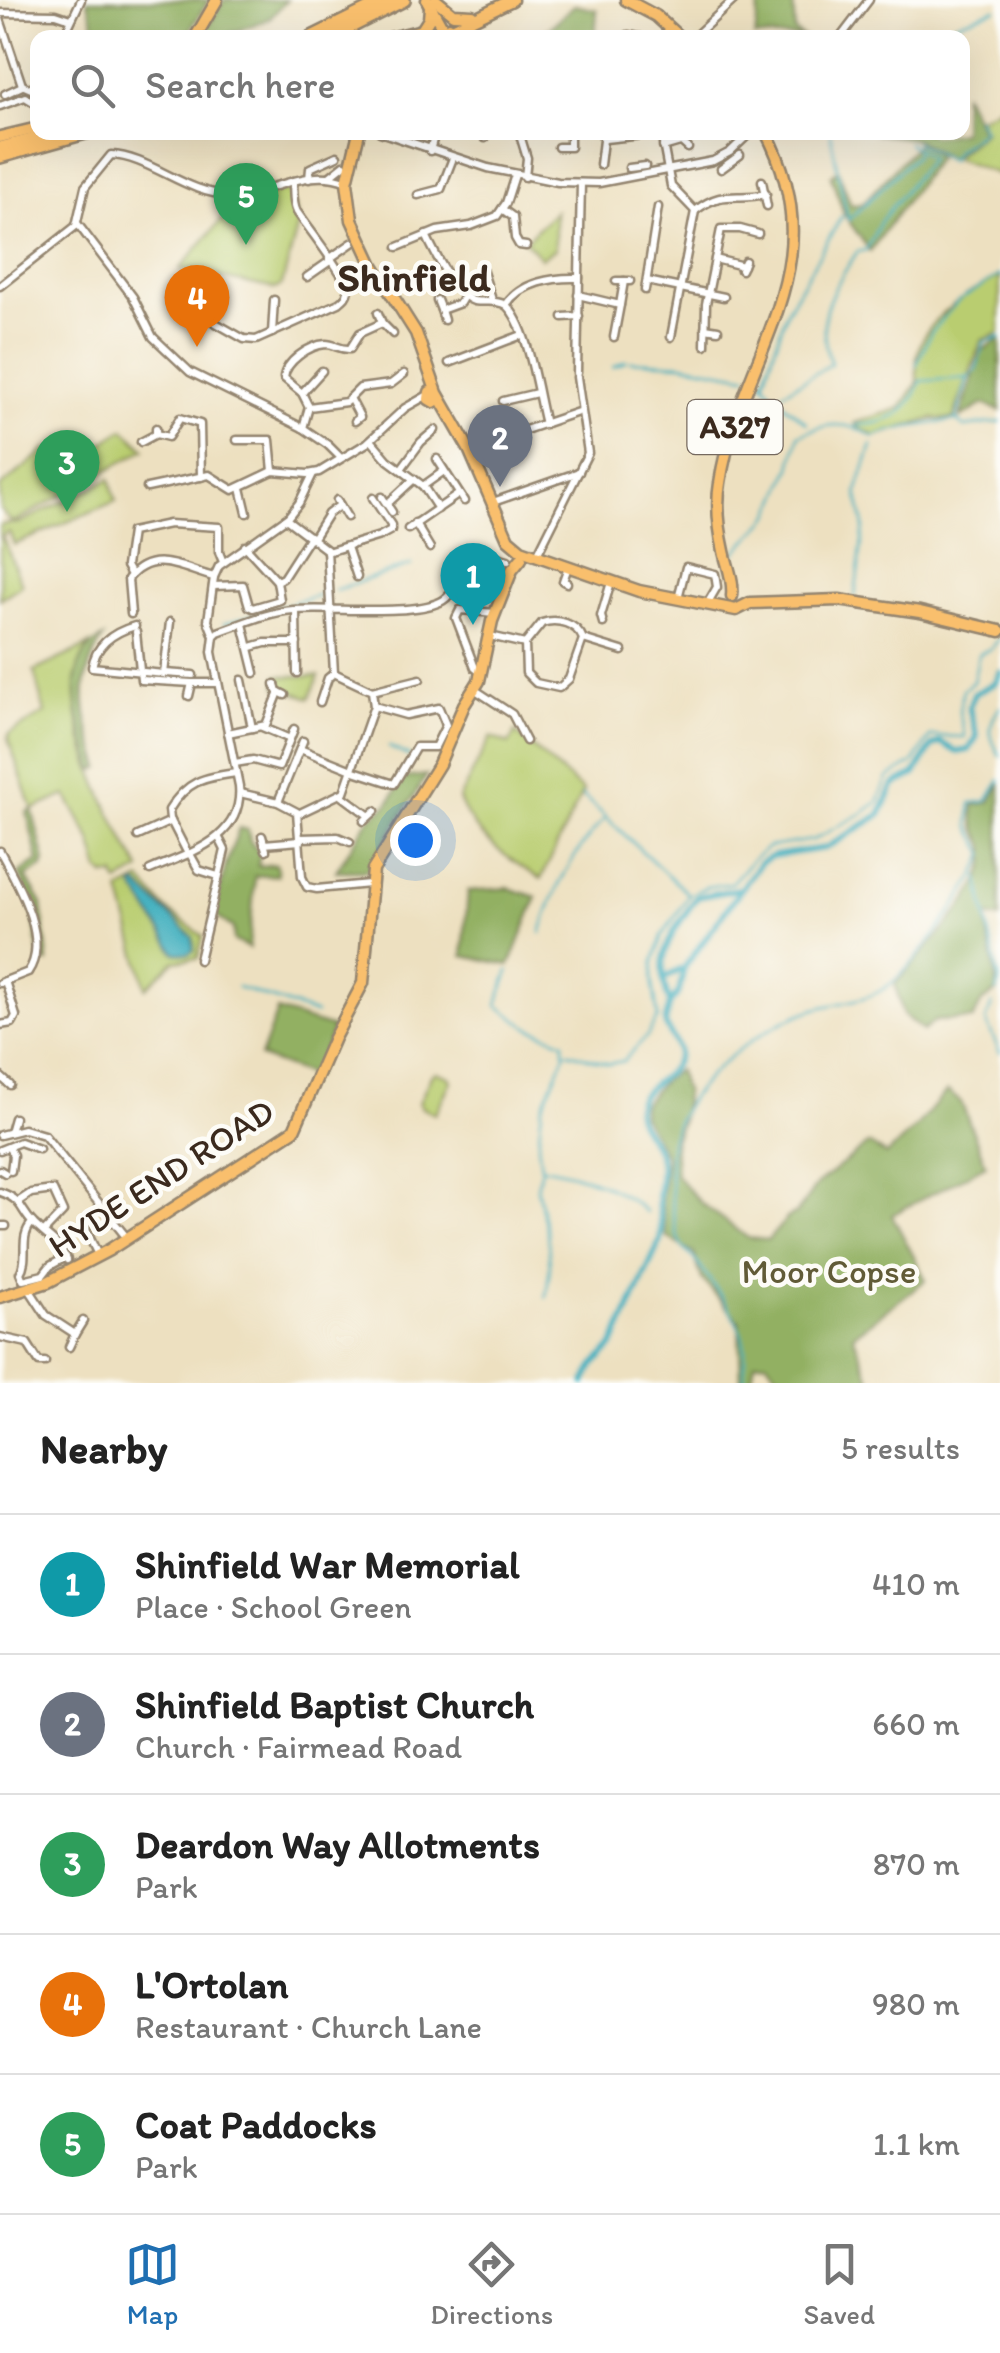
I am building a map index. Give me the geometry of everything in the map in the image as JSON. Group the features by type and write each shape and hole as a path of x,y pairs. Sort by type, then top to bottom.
{"highway":[{"path":"326,30 387,0"},
{"path":"345,30 404,0"},
{"path":"0,148 31,140"},
{"path":"0,157 61,140"}],"main road":[{"path":"200,30 217,0"},
{"path":"448,30 472,15 512,0"},
{"path":"448,30 512,0"},
{"path":"626,0 651,12 672,30"},
{"path":"432,2 456,16 472,15"},
{"path":"432,2 446,30"},
{"path":"422,30 430,20 432,2"},
{"path":"0,137 30,130"},
{"path":"351,140 340,161 339,182 355,244 416,333 432,376 433,396 449,412 469,449 512,555 537,556 611,582 678,598 759,603 855,602 1000,630"},
{"path":"339,182 352,140"},
{"name":"A327","path":"731,600 720,528 720,482 732,435 780,305 792,252 790,200 778,157 762,140"},
{"name":"HYDE END ROAD","path":"0,1297 72,1270 128,1239 294,1130 334,1038 364,982 369,884 377,862 439,764 482,672 488,636 512,555"}],"street":[{"path":"66,30 81,0"},
{"path":"703,30 734,0"},
{"path":"846,30 869,0"},
{"path":"22,86 0,16 56,14 71,19"},
{"path":"14,101 8,92 22,86 30,89"},
{"path":"0,106 25,97 30,100"},
{"path":"402,140 525,177 581,184 645,166"},
{"path":"430,150 433,140"},
{"path":"521,140 527,158 525,177"},
{"path":"558,147 574,147 572,140"},
{"path":"603,159 604,140"},
{"path":"662,140 672,188 695,211"},
{"path":"663,147 678,140 688,148"},
{"path":"634,171 666,171 725,156 748,140"},
{"path":"0,294 0,286 77,223 84,186 101,163 114,155 212,193 251,193 308,178 339,182"},
{"path":"722,169 740,155"},
{"path":"725,156 730,164"},
{"path":"418,195 441,190 452,158"},
{"path":"308,178 310,168 340,161"},
{"path":"398,247 426,235 488,221 502,209 515,174"},
{"path":"214,322 250,341 346,297 346,280 295,208 292,181"},
{"path":"762,182 767,206"},
{"path":"537,556 588,450 577,375 581,184"},
{"path":"671,338 695,211 708,201 729,194 766,194"},
{"path":"658,207 660,226 646,286 724,296"},
{"path":"502,209 513,217 520,246"},
{"path":"77,223 133,297 155,340 195,375 303,428 328,444 340,458"},
{"path":"705,345 708,294 722,228 758,234"},
{"path":"426,235 464,296 477,301 492,300 513,312 545,424"},
{"path":"307,277 355,244"},
{"path":"715,259 743,266"},
{"path":"482,269 492,300"},
{"path":"506,305 516,292 554,278 579,278"},
{"path":"614,333 623,281"},
{"path":"441,310 460,302 464,296"},
{"path":"578,296 620,304"},
{"path":"272,334 274,300"},
{"path":"437,300 444,320"},
{"path":"378,313 393,334"},
{"path":"563,317 578,316"},
{"path":"303,428 309,407 302,393 284,378 286,367 298,356 326,344 350,349 360,333 382,323"},
{"path":"705,328 718,330"},
{"path":"449,363 522,335"},
{"path":"302,393 322,371"},
{"path":"309,407 350,400 364,382 392,387 404,374"},
{"path":"503,400 537,393"},
{"path":"146,488 216,477 230,490 273,471 312,474 371,440 413,402 433,396"},
{"path":"350,400 360,419"},
{"path":"469,449 581,411"},
{"path":"142,442 156,431 168,437 180,418 200,424 201,477"},
{"path":"401,470 430,429"},
{"path":"240,438 270,440 273,471"},
{"path":"371,440 423,486 438,509"},
{"path":"423,486 448,460"},
{"path":"430,548 412,526 461,498 440,464"},
{"path":"492,502 579,472"},
{"path":"150,870 220,838 232,818 240,793 211,646 214,636 208,621 213,582 224,562 286,519 299,503 312,474"},
{"path":"381,504 414,479"},
{"path":"241,488 248,514"},
{"path":"373,498 392,512"},
{"path":"277,580 339,502 348,517"},
{"path":"327,552 390,530 381,504"},
{"path":"286,519 327,552 334,674"},
{"path":"131,575 126,566 131,534 169,524 219,527 219,552 224,562"},
{"path":"131,614 131,575 148,563 163,561 213,582 243,585 249,606 254,608 280,600 277,580 245,546"},
{"path":"347,548 357,577"},
{"path":"214,636 296,610 408,609 440,602 449,595 472,559 512,555"},
{"path":"678,598 686,567 715,574 718,587 731,600"},
{"path":"562,581 568,568"},
{"path":"604,623 600,616 611,582"},
{"path":"296,610 297,673"},
{"path":"482,672 475,668 456,618 460,610 495,613"},
{"path":"584,639 569,679 559,688 536,683 526,672 525,644 534,630 549,620 576,628 584,639 622,651"},
{"path":"165,673 170,622"},
{"path":"243,624 251,647 248,676 252,728"},
{"path":"193,679 144,682 140,674 136,629 116,634 103,644 92,666 140,674 165,673 218,683"},
{"path":"488,636 525,644"},
{"path":"251,647 297,643"},
{"path":"334,674 372,691 402,679 420,679"},
{"path":"325,698 328,678 334,674"},
{"path":"189,696 193,679"},
{"path":"262,727 282,693 275,684"},
{"path":"473,688 512,714 526,741"},
{"path":"298,814 340,795 374,706 372,691"},
{"path":"278,802 302,745 352,770 394,784 414,749 437,745 446,724 444,712 435,708 406,715 374,706"},
{"path":"228,733 262,727 290,739"},
{"path":"234,763 253,760 277,768 294,729"},
{"path":"218,876 199,870 168,810 173,795 204,778 236,772"},
{"path":"240,793 278,802 298,814"},
{"path":"340,795 369,816"},
{"path":"298,814 302,877 312,889 369,884"},
{"path":"143,836 171,820"},
{"path":"264,844 338,837 350,843"},
{"path":"199,960 226,850 220,838"},
{"path":"0,850 25,896 34,960 28,972 3,982 16,1016 12,1023 0,1025"},
{"path":"3,1134 14,1118 51,1142 128,1239"},
{"path":"3,1134 24,1128"},
{"path":"7,1169 4,1149 20,1142 39,1149"},
{"path":"20,1202 31,1193 62,1186"},
{"path":"45,1231 64,1212 52,1190"},
{"path":"0,1192 20,1202 32,1222 56,1240 72,1270"},
{"path":"32,1222 24,1242 26,1264 20,1273 22,1280 43,1276 50,1266 66,1257"},
{"path":"85,1228 98,1256"},
{"path":"28,1289 46,1315 75,1334"},
{"path":"69,1347 83,1320"},
{"path":"0,1337 27,1343 41,1364"}],"green space":[{"path":"87,0 209,0 190,30 96,30"},
{"path":"224,0 287,0 269,19 240,30 206,30"},
{"path":"760,0 793,0 795,30 756,30"},
{"path":"574,5 597,10 596,30 547,30"},
{"path":"1000,106 1000,175 953,158 984,131 978,118"},
{"path":"970,107 982,132 949,159 917,140 970,140"},
{"path":"918,143 938,156 870,251 845,216 831,176 838,170 851,205 862,204"},
{"path":"288,189 299,221 282,285 275,289 180,269 234,205"},
{"path":"555,211 555,249 541,258 525,241"},
{"path":"1000,276 1000,333 982,340 953,419 932,419 875,436 857,427 855,423 901,408 918,382 916,363 928,331 953,305"},
{"path":"1000,338 1000,411 984,404 960,418 981,351"},
{"path":"124,429 145,449 16,521 10,521 0,510 0,487 47,449 70,465"},
{"path":"110,479 116,501 14,545 9,532 2,536 22,585 0,599 0,525 19,523"},
{"path":"103,638 85,687 90,733 101,768 94,771 79,718 76,680 88,649"},
{"path":"89,645 79,670 76,699 80,729 100,790 141,870 118,883 115,875 100,872 91,840 66,795 34,809 8,739 9,734 45,713 34,671"},
{"path":"277,676 319,676 310,698 277,687"},
{"path":"515,732 583,791 541,879 482,835 459,799 491,737 509,744"},
{"path":"427,775 367,871 336,871 369,819 388,804 404,778"},
{"path":"1000,783 1000,919 987,916 997,992 982,1002 973,1019 935,1021 923,1031 903,1015 895,984 949,923 983,871 986,856 974,823 974,805 990,802"},
{"path":"32,809 45,861 43,867 26,877 42,904 48,962 40,962 32,904 19,874 38,861 27,812"},
{"path":"239,828 248,830 250,841 260,853 258,866 276,864 278,875 255,876 249,948 234,941 233,928 214,915"},
{"path":"141,880 167,910 203,936 198,958 174,961 146,988 120,891"},
{"path":"508,888 537,897 510,965 463,956 468,891"},
{"path":"277,1011 333,1028 314,1077 260,1057"},
{"name":"Moor Copse","path":"678,1070 685,1094 674,1140 676,1175 701,1203 748,1238 768,1240 788,1217 797,1213 816,1185 868,1144 887,1155 947,1091 961,1102 986,1165 892,1215 926,1280 853,1335 872,1383 786,1383 766,1361 755,1362 751,1383 741,1383 739,1321 702,1279 694,1254 666,1236 661,1200 666,1157 642,1115 642,1105"},
{"path":"436,1072 451,1081 435,1114 419,1103"}],"water":[{"path":"137,884 193,937 194,950 188,954 175,953 133,886"}],"waterway":[{"path":"942,28 996,9"},
{"path":"915,142 950,160 983,130 977,117"},
{"path":"832,140 848,220 917,151"},
{"path":"807,423 775,397 831,364 824,318 833,293 857,252 866,250 881,221 930,158 908,143"},
{"path":"764,382 787,310 842,216"},
{"path":"916,366 931,333 958,301 1000,275"},
{"path":"956,419 984,342 1000,337"},
{"path":"613,367 626,361"},
{"path":"630,361 682,364 747,376"},
{"path":"856,425 879,423 897,415 911,401 921,381 968,378"},
{"path":"756,379 764,382 774,396"},
{"path":"732,556 771,515 791,467 799,435 837,425 874,437 902,428 956,420 964,427 1000,422"},
{"path":"855,596 864,526 857,492 872,445"},
{"path":"335,590 411,565"},
{"path":"224,624 325,593"},
{"path":"569,1052 609,1064 623,1061 647,1036 658,1017 652,978 654,961 662,936 689,895 706,887 731,883 769,847 813,840 863,813 878,802 888,778 913,763 931,736 965,737 959,711 963,690 973,682 979,654 992,648 1000,637"},
{"path":"585,1383 593,1366 613,1346 660,1241 660,1161 638,1119 637,1106 676,1060 677,1048 665,1023 670,1003 679,992 684,968 760,863 772,856 826,848 880,815 894,785 915,774 932,746 940,742 957,752 969,750 977,736 969,708 974,694 995,683 1000,672"},
{"path":"1000,707 991,732 1000,756"},
{"path":"389,747 409,756"},
{"path":"744,1383 745,1350 738,1324 677,1235 670,1172 675,1129 701,1086 763,1033 806,1012 880,991 908,967 939,929 978,869 985,854 969,825 971,803 987,801 1000,780"},
{"path":"582,795 688,894"},
{"path":"541,933 566,871 605,818"},
{"path":"978,876 999,979 997,992"},
{"path":"670,1003 664,959 679,923 697,897 738,889"},
{"path":"663,979 684,968"},
{"path":"509,971 497,1005 528,1027 564,1042 564,1051"},
{"path":"237,987 316,1014"},
{"path":"992,1004 986,1021 1000,1053"},
{"path":"546,1297 550,1266 537,1188 541,1167 538,1144 542,1108 566,1052"},
{"path":"542,1167 597,1182 646,1212"}],"place":[{"name":"Coat Paddocks","path":"246,245"},
{"name":"L'Ortolan","path":"197,347"},
{"name":"Shinfield Baptist Church","path":"500,487"},
{"name":"Deardon Way Allotments","path":"67,512"},
{"name":"Shinfield War Memorial","path":"473,625"}],"district":[{"name":"Shinfield","path":"414,277"}]}
